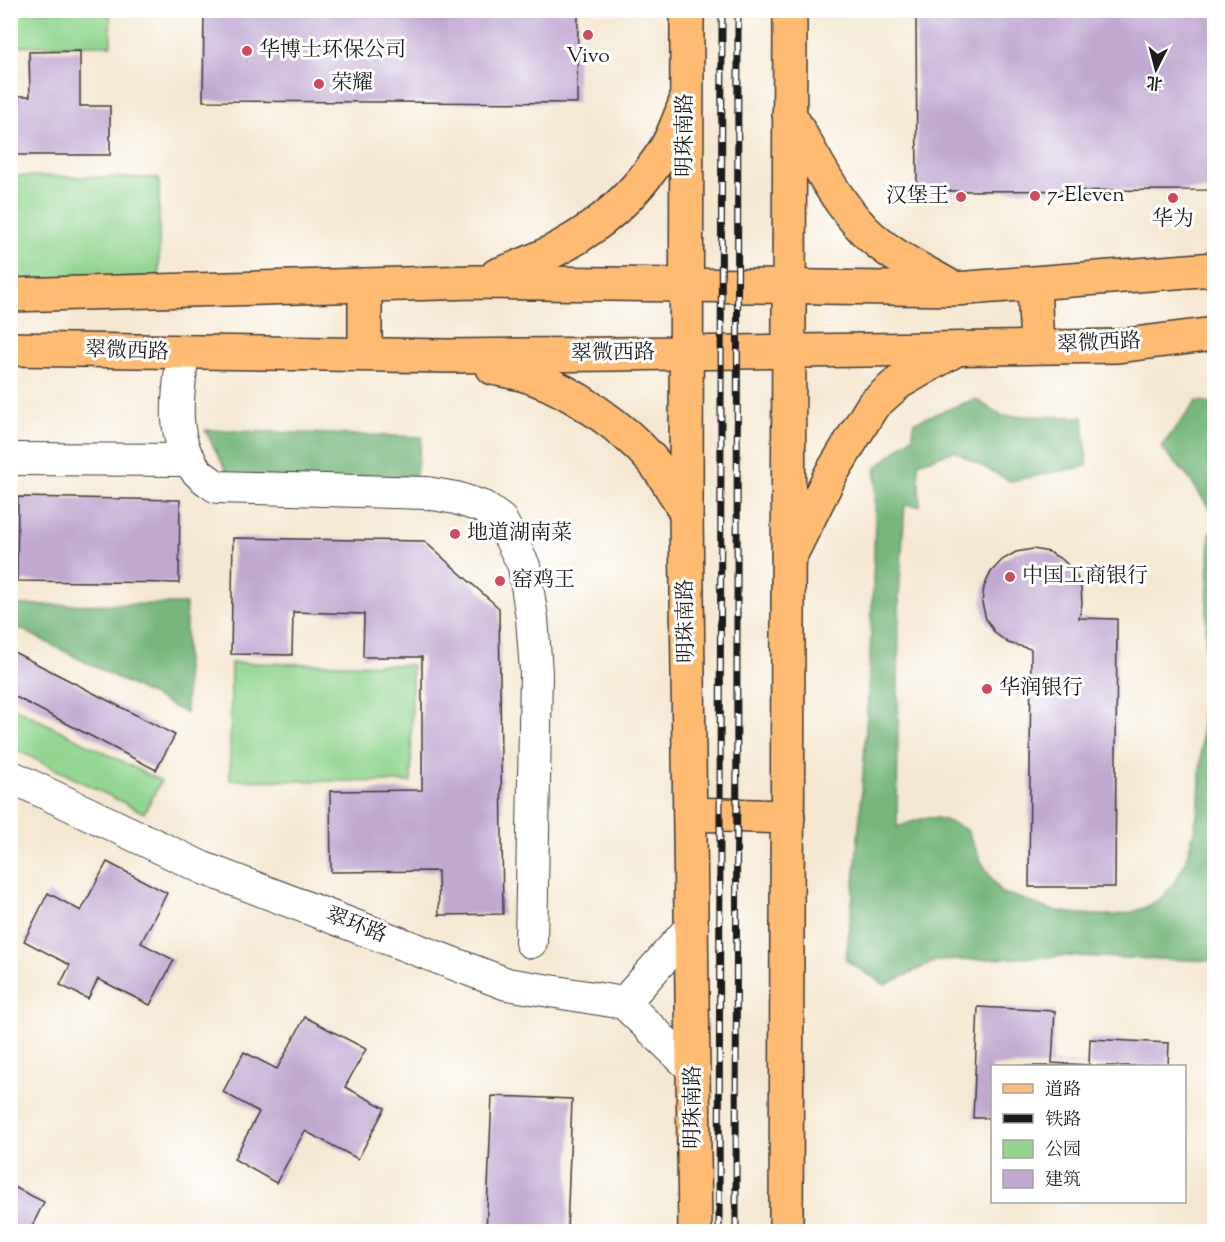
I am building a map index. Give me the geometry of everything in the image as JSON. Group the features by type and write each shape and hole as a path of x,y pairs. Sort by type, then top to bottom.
{"main road":[{"name":"明珠南路","path":"687,10 686,513 695,1232"},
{"path":"786,1232 790,10"},
{"path":"475,282 539,260 589,232 638,185 667,146 686,102"},
{"path":"789,114 841,201 866,232 898,257 955,289"},
{"path":"10,295 475,282 955,289 1034,285 1215,269"},
{"path":"365,285 365,353"},
{"path":"1034,285 1036,346"},
{"name":"翠微西路","path":"10,349 183,354 365,353 448,356 790,352 1118,346 1215,333"},
{"path":"790,556 831,474 873,405 898,383 956,349"},
{"path":"448,356 534,378 569,394 600,414 650,457 666,477 686,513"},
{"path":"690,814 788,817"}],"street":[{"path":"183,354 178,436 195,470 217,487 427,493 456,498 483,507 501,520 524,566 532,618 536,672 531,942"},
{"path":"10,459 190,460"},
{"name":"翠环路","path":"10,776 203,868 507,984 624,1003"},
{"path":"692,926 624,1003 694,1070"}],"green space":[{"path":"10,11 110,11 111,45 11,46"},
{"path":"10,176 159,178 159,277 11,281"},
{"path":"975,399 1002,416 1083,417 1087,466 1010,481 954,451 918,463 920,506 905,505 899,597 897,827 926,818 939,818 967,830 982,863 1001,893 1049,909 1094,915 1120,914 1142,909 1159,899 1172,886 1182,869 1195,828 1199,804 1210,534 1214,523 1214,961 1071,956 936,961 885,985 846,960 867,714 876,468 913,436 914,422"},
{"path":"1197,401 1214,403 1214,515 1189,478 1161,447"},
{"path":"205,430 422,437 414,485 231,480"},
{"path":"186,604 186,713 11,624 11,605"},
{"path":"231,663 412,665 411,782 230,780"},
{"path":"11,706 161,781 144,813 11,747"}],"building":[{"path":"578,10 577,103 203,101 204,11"},
{"path":"916,10 1214,10 1214,190 917,191"},
{"path":"80,51 80,106 110,106 110,155 10,155 10,96 30,96 29,52"},
{"path":"18,497 180,500 179,583 17,581"},
{"path":"233,538 424,541 499,608 503,914 439,915 438,871 331,872 330,791 422,790 422,657 363,657 364,614 293,612 292,655 231,654"},
{"path":"1033,549 1049,552 1063,560 1075,572 1081,587 1082,604 1079,618 1117,619 1115,887 1029,887 1031,649 1008,643 995,633 986,619 982,603 984,587 991,572 1002,560 1016,552"},
{"path":"10,650 175,735 156,770 10,694"},
{"path":"107,862 167,893 141,943 174,960 150,1005 98,979 88,999 60,985 70,965 24,941 48,893 81,911"},
{"path":"978,1007 1055,1011 1052,1063 1089,1065 991,1065 991,1118 973,1118"},
{"path":"305,1017 366,1049 345,1087 385,1108 358,1159 305,1131 276,1183 234,1159 259,1112 223,1092 244,1052 277,1069"},
{"path":"1090,1039 1169,1043 1168,1065 1089,1065"},
{"path":"492,1096 572,1099 567,1232 486,1232"},
{"path":"10,1185 44,1202 29,1232 10,1232"}],"railway":[{"path":"719,1232 722,10"},
{"path":"736,1232 738,10"}],"place":[{"name":"Vivo","path":"588,35"},
{"name":"华博士环保公司","path":"247,51"},
{"name":"荣耀","path":"319,84"},
{"name":"7-Eleven","path":"1035,196"},
{"name":"汉堡王","path":"961,197"},
{"name":"华为","path":"1173,198"},
{"name":"地道湖南菜","path":"455,534"},
{"name":"中国工商银行","path":"1010,577"},
{"name":"窑鸡王","path":"500,581"},
{"name":"华润银行","path":"987,689"}]}
